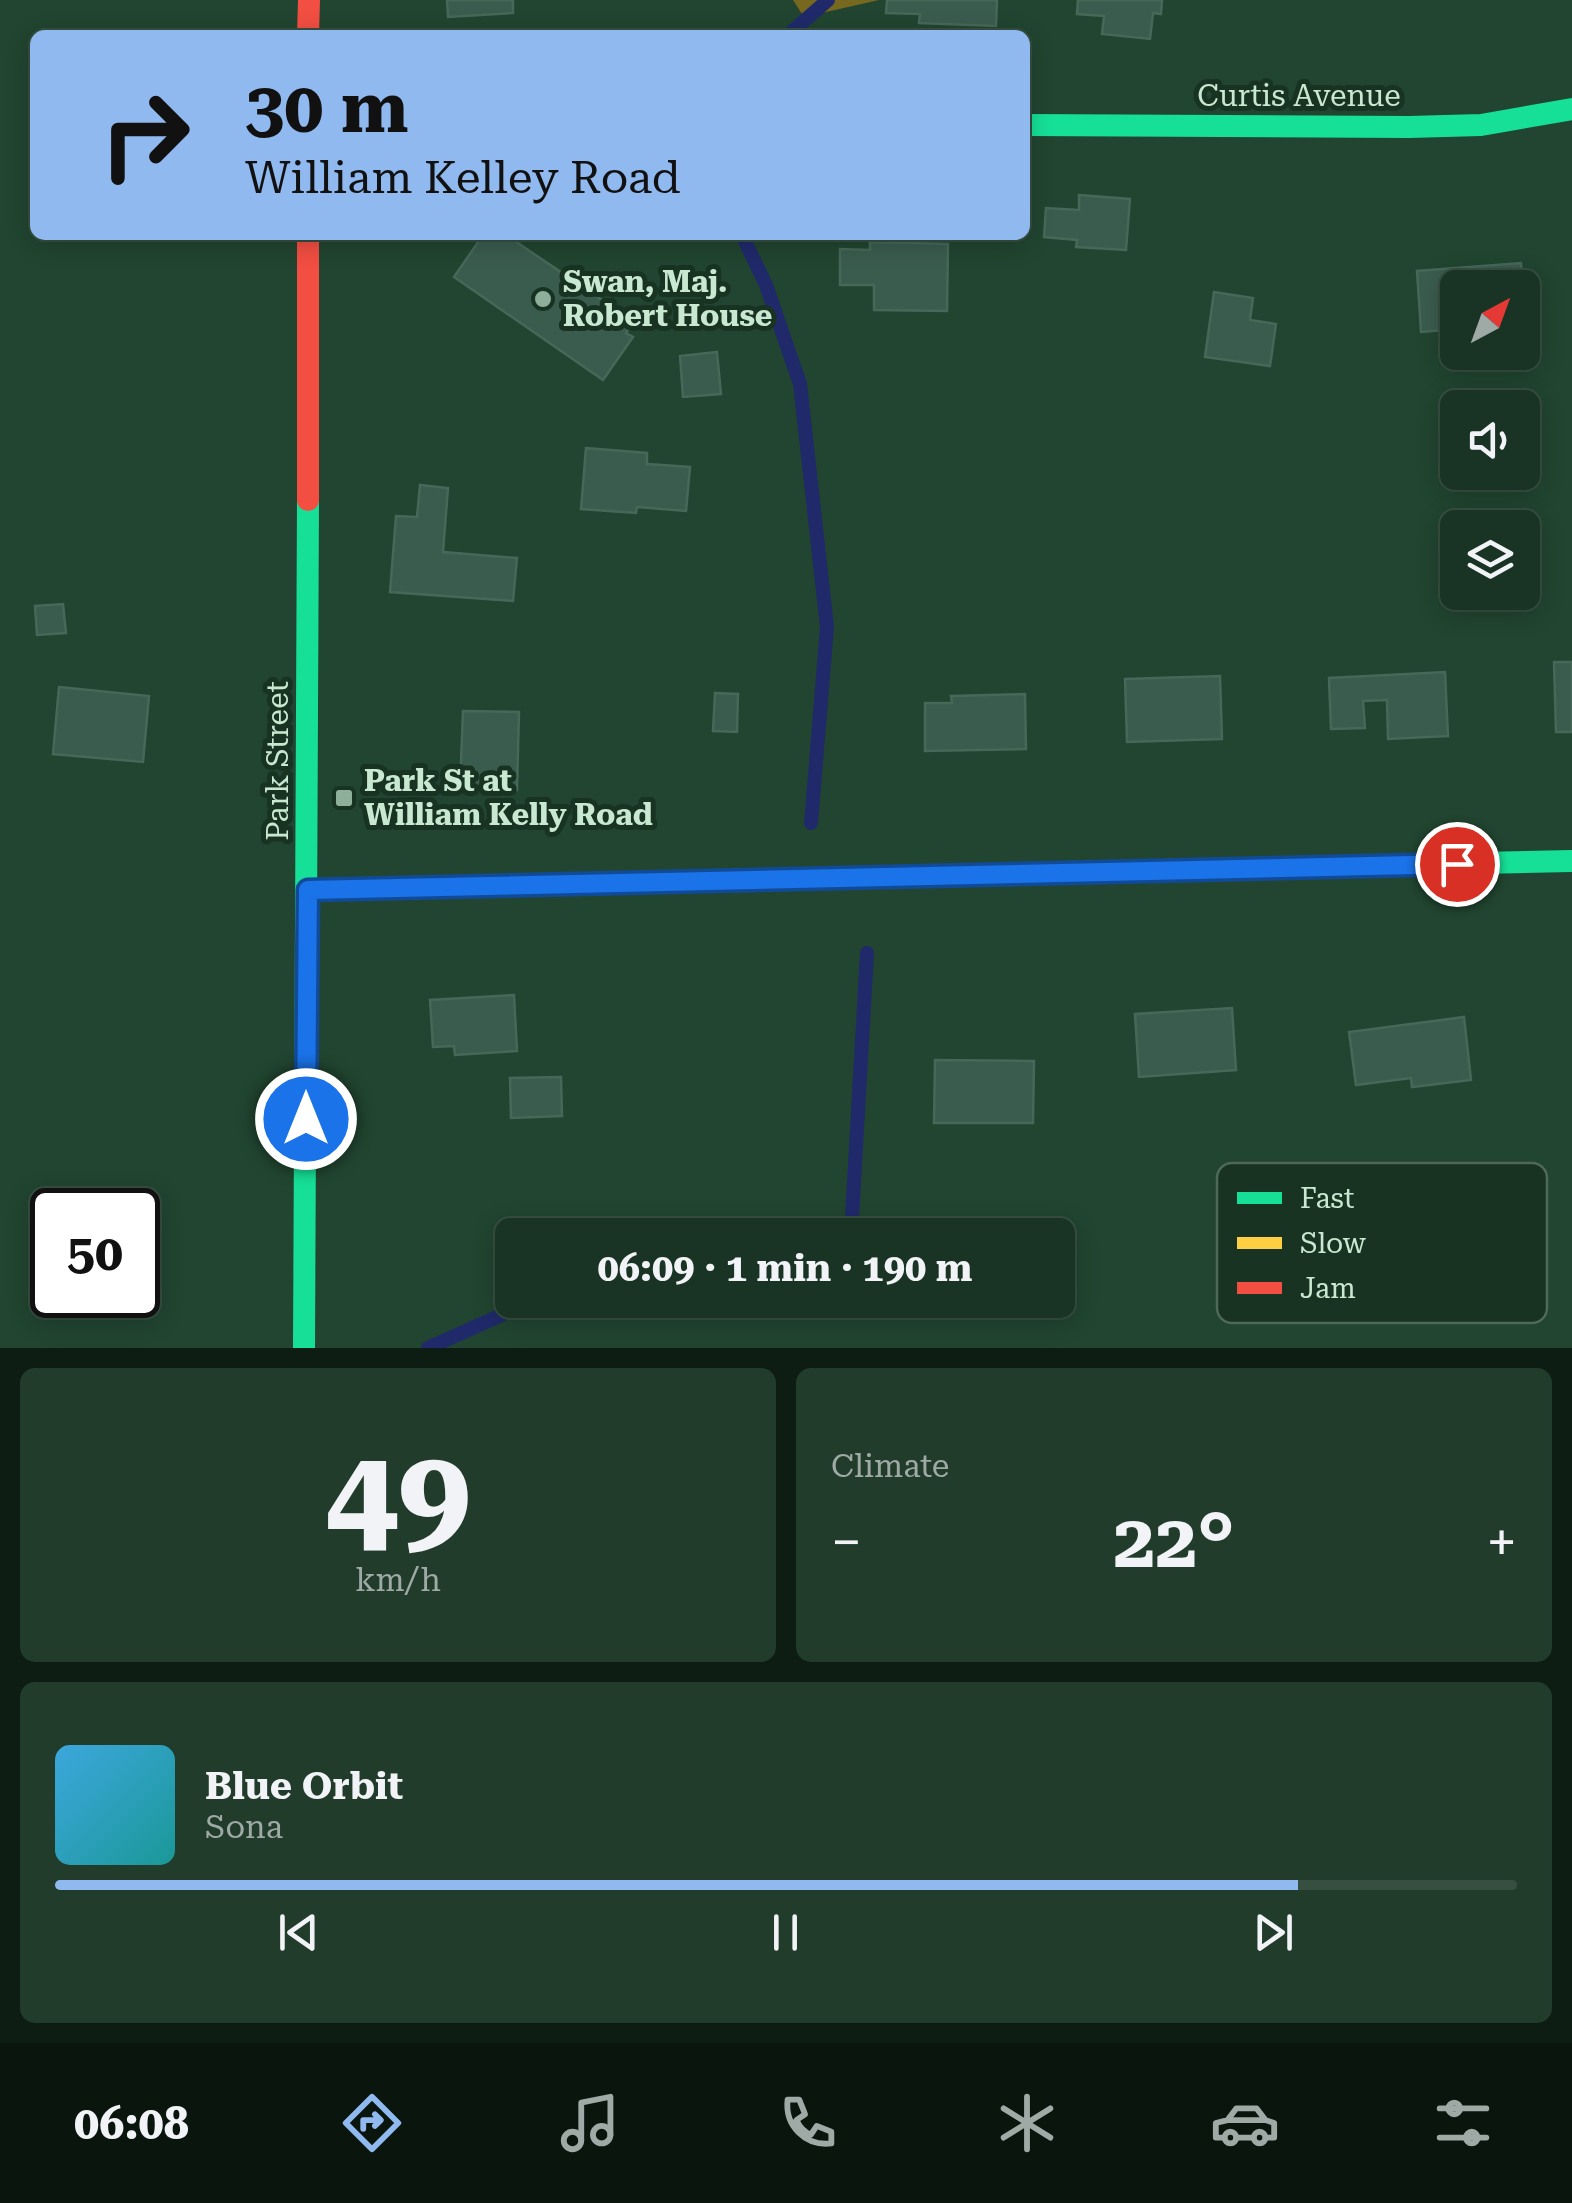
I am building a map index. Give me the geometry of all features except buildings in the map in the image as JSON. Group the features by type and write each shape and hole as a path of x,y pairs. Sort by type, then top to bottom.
{"street":[{"path":"308,0 308,30"},
{"name":"Curtis Avenue","path":"1030,125 1409,127 1481,124 1572,110"},
{"name":"Park Street","path":"304,1348 308,240"},
{"path":"308,890 1572,861"}],"shaded area":[{"path":"793,0 879,0 804,17"}],"waterway":[{"path":"794,30 828,0"},
{"path":"744,240 766,285 800,384 827,627 811,823"},
{"path":"852,1218 867,953"},
{"path":"428,1348 495,1318"}],"traffic: fast":[{"path":"1030,125 1481,125 1572,109"},
{"path":"304,1348 308,500"},
{"path":"1203,869 1572,861"},
{"path":"307,890 796,879"}],"traffic: slow":[{"path":"796,879 1203,869"}],"traffic: jam":[{"path":"308,30 309,0"},
{"path":"308,240 308,500"}],"place":[{"name":"Swan, Maj. Robert House","path":"543,299"},
{"name":"Park St at William Kelly Road","path":"344,798"}],"route":[{"path":"306,1119 308,890 1457,864"}]}
